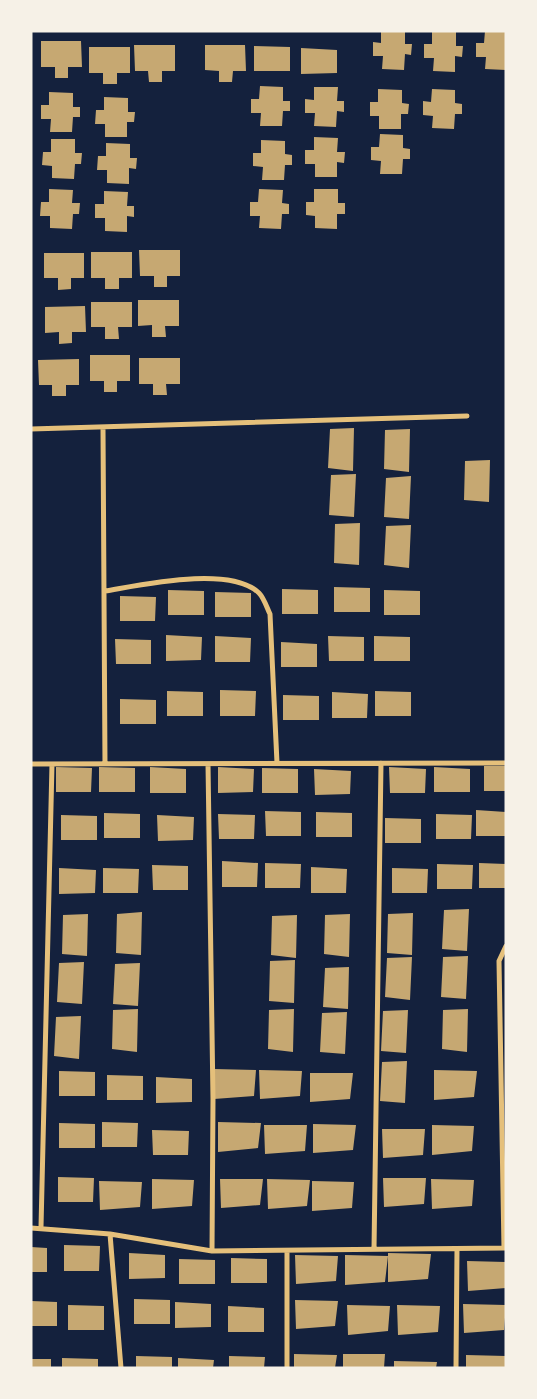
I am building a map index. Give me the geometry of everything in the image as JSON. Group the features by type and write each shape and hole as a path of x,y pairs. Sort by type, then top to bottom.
{"street":[{"path":"31,430 467,416"},
{"path":"104,428 105,764"},
{"path":"105,591 171,580 236,580 260,594 270,614 277,763"},
{"path":"374,1249 381,763"},
{"path":"31,764 506,763"},
{"path":"41,1228 52,764"},
{"path":"208,764 213,1099 212,1251"},
{"path":"31,1228 110,1234 212,1251 505,1248 499,961 506,946"},
{"path":"110,1234 121,1368"},
{"path":"456,1368 457,1249"},
{"path":"287,1251 287,1368"}],"building":[{"path":"381,31 405,31 405,44 412,44 411,55 405,54 404,70 382,69 383,56 373,56 373,42 381,43"},
{"path":"432,31 456,32 456,46 463,46 462,57 455,56 455,72 433,71 434,58 424,58 424,44 432,44"},
{"path":"485,31 506,31 506,70 485,69 486,57 476,57 476,43 484,43"},
{"path":"41,41 81,41 82,67 68,67 68,78 55,78 55,67 41,67"},
{"path":"134,45 175,45 175,71 162,71 162,82 149,82 148,71 135,71"},
{"path":"205,45 245,45 246,71 233,71 232,82 219,82 219,71 205,70"},
{"path":"254,46 290,47 290,71 254,71"},
{"path":"89,47 130,47 130,73 117,73 117,84 103,84 103,73 89,73"},
{"path":"301,48 337,50 337,73 301,74"},
{"path":"260,86 283,87 283,101 290,101 290,111 283,111 282,126 260,126 261,113 251,113 251,99 259,99"},
{"path":"314,87 338,87 337,101 344,101 344,112 337,111 336,127 314,126 315,113 305,113 305,99 314,100"},
{"path":"378,89 402,90 402,103 409,104 408,114 401,114 401,129 379,129 379,116 370,116 370,102 378,102"},
{"path":"432,89 455,90 455,103 462,104 462,114 455,114 454,129 432,128 433,116 423,115 423,101 431,102"},
{"path":"49,92 73,93 73,107 80,107 80,117 73,117 72,132 50,132 51,119 41,119 41,105 49,105"},
{"path":"104,97 128,98 128,112 135,112 134,122 127,122 127,137 105,137 105,124 95,124 96,110 104,110"},
{"path":"380,134 403,135 403,148 410,149 410,159 403,159 402,174 380,174 381,161 371,160 371,147 379,147"},
{"path":"314,137 338,138 337,152 345,152 344,163 337,162 337,177 315,177 315,164 305,164 305,150 314,150"},
{"path":"51,139 75,139 75,153 82,153 81,164 75,164 74,179 52,178 52,166 42,165 43,152 51,152"},
{"path":"261,140 285,141 285,154 292,155 292,165 285,165 284,180 262,180 263,167 253,166 253,153 261,153"},
{"path":"106,143 130,144 130,158 137,158 136,169 129,168 129,184 107,183 107,170 97,170 98,156 106,156"},
{"path":"49,189 73,190 72,203 80,203 79,214 73,214 72,229 50,228 50,216 40,216 41,202 49,202"},
{"path":"259,189 283,190 282,203 289,204 289,214 282,214 281,229 259,228 260,216 250,216 250,202 258,202"},
{"path":"314,189 338,189 338,203 345,203 345,214 337,214 337,229 315,228 315,216 306,215 306,202 314,202"},
{"path":"104,191 128,192 127,206 134,206 134,217 127,216 127,232 105,231 105,218 95,218 95,204 104,204"},
{"path":"139,250 180,250 180,276 167,276 167,287 154,287 154,276 140,276"},
{"path":"91,252 132,252 132,278 119,278 119,289 105,289 105,278 91,278"},
{"path":"44,253 84,253 84,278 71,278 71,289 58,290 58,278 44,278"},
{"path":"138,300 179,300 179,326 165,326 166,337 152,337 152,325 138,326"},
{"path":"91,302 132,302 132,327 118,327 119,339 105,339 105,327 91,327"},
{"path":"85,306 86,332 72,332 72,343 59,344 59,332 45,333 45,307"},
{"path":"90,355 130,355 130,381 117,381 117,392 104,392 104,381 90,381"},
{"path":"139,358 180,358 180,384 166,384 167,395 153,395 153,384 139,384"},
{"path":"79,359 79,385 66,385 66,396 52,396 52,385 39,385 38,360"},
{"path":"354,428 353,471 328,468 330,429"},
{"path":"410,429 409,472 384,469 385,430"},
{"path":"490,460 489,502 464,500 465,461"},
{"path":"356,474 354,517 329,515 331,475"},
{"path":"411,476 409,519 384,517 386,478"},
{"path":"360,523 359,565 334,563 335,524"},
{"path":"411,525 409,568 384,565 386,526"},
{"path":"334,587 370,588 370,612 334,612"},
{"path":"282,589 318,590 318,614 282,614"},
{"path":"168,590 204,591 204,615 168,615"},
{"path":"384,590 420,591 420,615 384,615"},
{"path":"215,592 251,593 251,617 215,617"},
{"path":"120,596 156,597 155,621 120,621"},
{"path":"166,635 202,637 201,660 166,661"},
{"path":"215,636 251,638 250,662 215,662"},
{"path":"328,636 364,637 364,661 329,661"},
{"path":"374,636 410,637 410,661 374,661"},
{"path":"115,639 151,640 151,664 116,664"},
{"path":"281,642 317,644 317,667 281,667"},
{"path":"220,690 256,691 255,716 220,716"},
{"path":"167,691 203,692 203,716 167,716"},
{"path":"375,691 411,692 411,716 375,716"},
{"path":"332,692 368,694 367,718 332,718"},
{"path":"283,695 319,696 319,720 283,720"},
{"path":"120,699 156,700 156,724 120,724"},
{"path":"484,766 506,766 506,791 484,791"},
{"path":"56,767 92,768 91,792 56,792"},
{"path":"99,767 135,768 135,792 99,792"},
{"path":"150,767 186,769 186,793 150,793"},
{"path":"218,767 254,769 253,792 218,793"},
{"path":"389,767 426,769 425,793 390,793"},
{"path":"434,767 470,769 470,792 434,792"},
{"path":"262,768 298,769 298,793 262,793"},
{"path":"314,769 351,771 350,794 315,795"},
{"path":"476,810 506,812 506,836 476,836"},
{"path":"265,811 301,812 301,836 266,836"},
{"path":"316,812 352,813 352,837 316,837"},
{"path":"104,813 140,814 140,838 104,838"},
{"path":"218,814 255,815 254,839 219,839"},
{"path":"436,814 472,815 471,839 436,839"},
{"path":"61,815 97,816 97,840 61,840"},
{"path":"157,815 194,817 193,840 158,841"},
{"path":"385,818 421,819 421,843 385,843"},
{"path":"222,861 258,863 257,887 222,887"},
{"path":"265,863 301,864 300,888 265,888"},
{"path":"479,863 506,864 506,888 479,888"},
{"path":"437,864 473,865 472,889 437,889"},
{"path":"152,865 188,866 188,890 153,890"},
{"path":"311,867 347,869 346,893 311,893"},
{"path":"59,868 96,870 95,893 59,894"},
{"path":"103,868 139,869 138,893 103,893"},
{"path":"392,868 428,869 427,893 392,893"},
{"path":"469,909 467,951 442,949 444,910"},
{"path":"142,912 141,955 116,953 117,914"},
{"path":"413,913 412,955 387,953 388,914"},
{"path":"88,914 87,956 62,954 63,915"},
{"path":"350,914 349,957 324,954 325,915"},
{"path":"297,915 296,958 271,955 272,916"},
{"path":"468,956 466,999 441,997 443,957"},
{"path":"412,957 410,1000 385,997 387,958"},
{"path":"295,960 294,1003 269,1001 270,961"},
{"path":"84,962 82,1004 57,1002 59,963"},
{"path":"140,963 138,1006 113,1004 115,964"},
{"path":"349,967 348,1009 323,1007 325,968"},
{"path":"138,1009 137,1052 112,1049 113,1010"},
{"path":"294,1009 293,1052 268,1049 269,1010"},
{"path":"468,1009 467,1052 442,1049 443,1010"},
{"path":"408,1010 406,1053 381,1051 383,1011"},
{"path":"347,1012 345,1054 320,1052 322,1013"},
{"path":"81,1016 79,1059 54,1056 56,1017"},
{"path":"407,1061 405,1103 380,1101 382,1062"},
{"path":"214,1069 256,1070 254,1096 214,1099"},
{"path":"259,1070 302,1071 300,1096 260,1099"},
{"path":"434,1070 477,1071 474,1097 434,1100"},
{"path":"59,1071 95,1072 95,1096 59,1096"},
{"path":"310,1073 353,1073 350,1099 310,1102"},
{"path":"107,1075 143,1076 143,1100 107,1100"},
{"path":"156,1077 192,1079 192,1102 156,1103"},
{"path":"102,1122 138,1123 137,1147 102,1147"},
{"path":"218,1122 261,1123 258,1148 218,1152"},
{"path":"59,1123 95,1124 95,1148 59,1148"},
{"path":"313,1124 356,1125 353,1150 313,1153"},
{"path":"264,1125 307,1125 305,1151 265,1154"},
{"path":"432,1125 474,1126 472,1151 432,1155"},
{"path":"382,1129 425,1129 423,1155 383,1158"},
{"path":"152,1130 189,1131 188,1155 153,1155"},
{"path":"58,1177 94,1178 93,1202 58,1202"},
{"path":"383,1178 426,1178 424,1204 384,1207"},
{"path":"152,1179 194,1180 192,1206 152,1209"},
{"path":"220,1179 263,1179 260,1205 221,1208"},
{"path":"267,1179 310,1180 307,1206 268,1209"},
{"path":"431,1179 474,1180 472,1206 432,1209"},
{"path":"99,1181 142,1182 140,1207 100,1210"},
{"path":"312,1181 354,1182 352,1208 312,1211"},
{"path":"64,1245 100,1246 99,1271 64,1271"},
{"path":"31,1247 47,1248 47,1272 31,1272"},
{"path":"129,1253 165,1255 165,1278 129,1279"},
{"path":"388,1253 431,1254 428,1279 388,1282"},
{"path":"295,1255 338,1256 336,1281 296,1284"},
{"path":"345,1255 388,1256 385,1282 345,1285"},
{"path":"231,1258 267,1259 267,1283 231,1283"},
{"path":"179,1259 215,1260 215,1284 179,1284"},
{"path":"467,1261 506,1262 506,1288 468,1291"},
{"path":"134,1299 170,1300 170,1324 134,1324"},
{"path":"295,1300 338,1301 335,1326 296,1329"},
{"path":"31,1301 57,1302 57,1326 31,1326"},
{"path":"175,1302 211,1304 211,1327 175,1328"},
{"path":"463,1304 506,1305 504,1330 464,1333"},
{"path":"68,1305 104,1306 104,1330 68,1330"},
{"path":"347,1305 390,1306 388,1331 348,1335"},
{"path":"397,1305 440,1306 438,1332 398,1335"},
{"path":"228,1306 264,1308 264,1332 228,1332"},
{"path":"294,1354 337,1355 335,1368 294,1368"},
{"path":"343,1354 385,1354 384,1368 343,1368"},
{"path":"466,1355 506,1356 506,1368 466,1368"},
{"path":"136,1356 172,1357 172,1368 136,1368"},
{"path":"229,1356 265,1357 264,1368 229,1368"},
{"path":"62,1358 98,1359 98,1368 62,1368"},
{"path":"178,1358 214,1360 213,1368 178,1368"},
{"path":"31,1359 51,1359 51,1368 31,1368"},
{"path":"394,1361 437,1362 436,1368 394,1368"}]}
